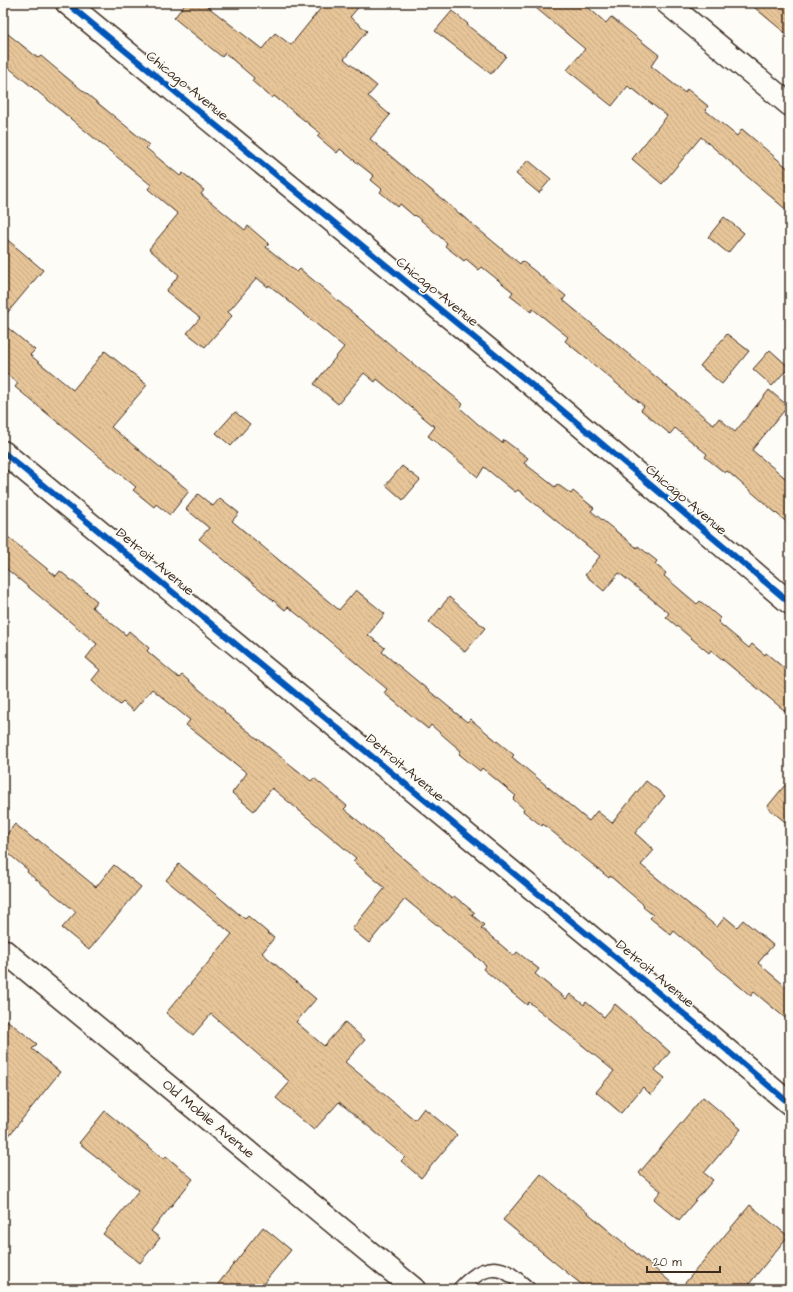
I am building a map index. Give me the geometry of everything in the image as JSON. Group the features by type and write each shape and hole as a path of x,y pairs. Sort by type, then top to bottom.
{"street":[{"name":"Chicago Avenue","path":"67,3 555,404 790,603"},
{"path":"666,3 790,105"},
{"name":"Detroit Avenue","path":"3,452 683,1013 790,1104"},
{"name":"Old Mobile Avenue","path":"3,950 414,1289"}],"lane":[{"path":"460,1289 469,1279 483,1271 496,1268 511,1274 528,1289"}],"building":[{"path":"186,3 203,3 262,49 275,33 291,45 325,3 362,3 350,17 367,31 344,59 377,86 368,96 390,115 370,139 520,264 522,261 566,296 563,300 714,425 719,418 735,432 769,390 788,406 752,450 790,482 790,525 727,471 725,473 705,457 707,454 675,428 670,434 641,410 644,406 565,341 568,337 533,309 531,312 510,296 513,292 482,267 479,270 466,259 464,261 445,246 447,243 415,215 414,216 400,204 398,207 380,192 382,189 371,180 374,176 340,149 337,153 317,136 320,133 274,96 272,98 252,81 254,78 225,53 222,57 174,18"},
{"path":"530,3 583,3 606,23 611,17 659,55 651,66 685,93 687,89 708,106 705,110 737,136 742,129 790,170 790,213 701,137 662,184 632,159 667,116 628,86 612,106 567,70 585,49"},
{"path":"749,3 790,3 790,37"},
{"path":"452,11 506,56 491,74 435,31"},
{"path":"3,30 38,58 41,56 149,145 146,148 180,176 183,173 204,190 201,194 245,230 248,226 269,244 266,247 297,272 300,269 463,404 460,408 479,425 502,443 504,440 528,458 524,463 555,487 557,484 571,494 573,491 594,508 591,511 637,548 638,546 657,561 655,564 666,573 664,576 697,604 700,601 720,618 718,622 749,648 752,644 765,655 766,653 790,673 790,715 711,650 709,653 666,617 669,613 619,573 604,591 585,575 600,556 518,490 515,492 484,467 478,477 428,436 435,427 377,379 375,382 364,373 338,404 314,384 344,347 269,285 268,287 257,278 228,312 232,316 205,347 187,333 200,318 166,291 179,275 149,249 178,214 148,189 151,185 3,63"},
{"path":"528,160 551,179 539,193 516,174"},
{"path":"724,217 744,233 728,253 708,237"},
{"path":"3,236 43,270 3,318"},
{"path":"3,324 35,350 30,355 73,390 105,351 147,385 111,427 189,491 170,515 156,504 154,507 133,490 136,487 15,387 18,383 3,371"},
{"path":"727,334 749,351 722,384 700,366"},
{"path":"770,350 789,367 772,386 753,369"},
{"path":"235,412 250,424 231,446 216,433"},
{"path":"402,466 420,480 403,500 386,485"},
{"path":"198,494 213,506 220,498 239,513 232,521 339,610 356,590 385,614 368,635 385,648 382,652 467,722 470,719 514,755 512,757 589,821 597,811 612,823 646,781 665,796 635,833 654,850 641,865 717,927 725,917 737,927 743,920 773,945 758,963 790,990 790,1022 754,992 751,996 674,931 671,935 650,918 653,915 643,907 644,905 610,876 609,878 543,824 542,826 523,811 524,809 513,799 516,796 482,768 480,771 459,754 461,751 431,725 428,729 384,693 387,689 302,618 288,607 285,610 199,539 209,528 186,509"},
{"path":"3,533 56,576 60,571 97,601 92,607 126,635 129,631 149,648 147,651 179,678 182,675 225,711 224,712 311,781 314,778 347,806 344,809 452,899 454,896 475,913 472,915 484,925 481,928 514,956 517,952 539,969 535,974 566,999 570,994 584,1005 586,1002 604,1017 615,1004 636,1022 670,1052 655,1070 665,1078 651,1095 643,1087 621,1113 596,1092 614,1071 529,1002 527,1005 483,969 486,965 405,899 369,943 352,929 385,888 353,861 356,858 272,788 254,811 232,793 247,773 186,725 190,720 152,689 133,711 123,702 120,705 92,680 100,670 86,658 97,644 3,566"},
{"path":"449,597 485,628 465,652 429,622"},
{"path":"790,779 790,826 767,807"},
{"path":"15,824 36,841 37,839 96,887 114,865 141,887 89,950 62,928 76,912 27,872 28,870 3,849 3,839"},
{"path":"179,864 245,919 248,916 274,938 262,953 316,999 296,1022 324,1046 345,1022 365,1040 345,1062 415,1120 424,1108 457,1135 421,1178 401,1161 405,1157 339,1102 314,1130 276,1098 290,1082 211,1014 193,1035 166,1013 232,934 166,880"},
{"path":"3,1017 37,1044 32,1049 60,1072 3,1143"},
{"path":"703,1097 741,1129 704,1173 713,1180 679,1220 654,1199 661,1191 639,1173"},
{"path":"105,1111 164,1159 166,1156 193,1179 151,1231 160,1238 140,1263 103,1234 139,1190 79,1143"},
{"path":"541,1174 679,1289 587,1289 503,1220"},
{"path":"750,1205 788,1236 745,1289 680,1289"},
{"path":"263,1227 291,1250 259,1289 214,1289"}],"cycle path":[{"path":"67,3 555,404 790,603"},
{"path":"3,452 695,1023 790,1104"}]}
